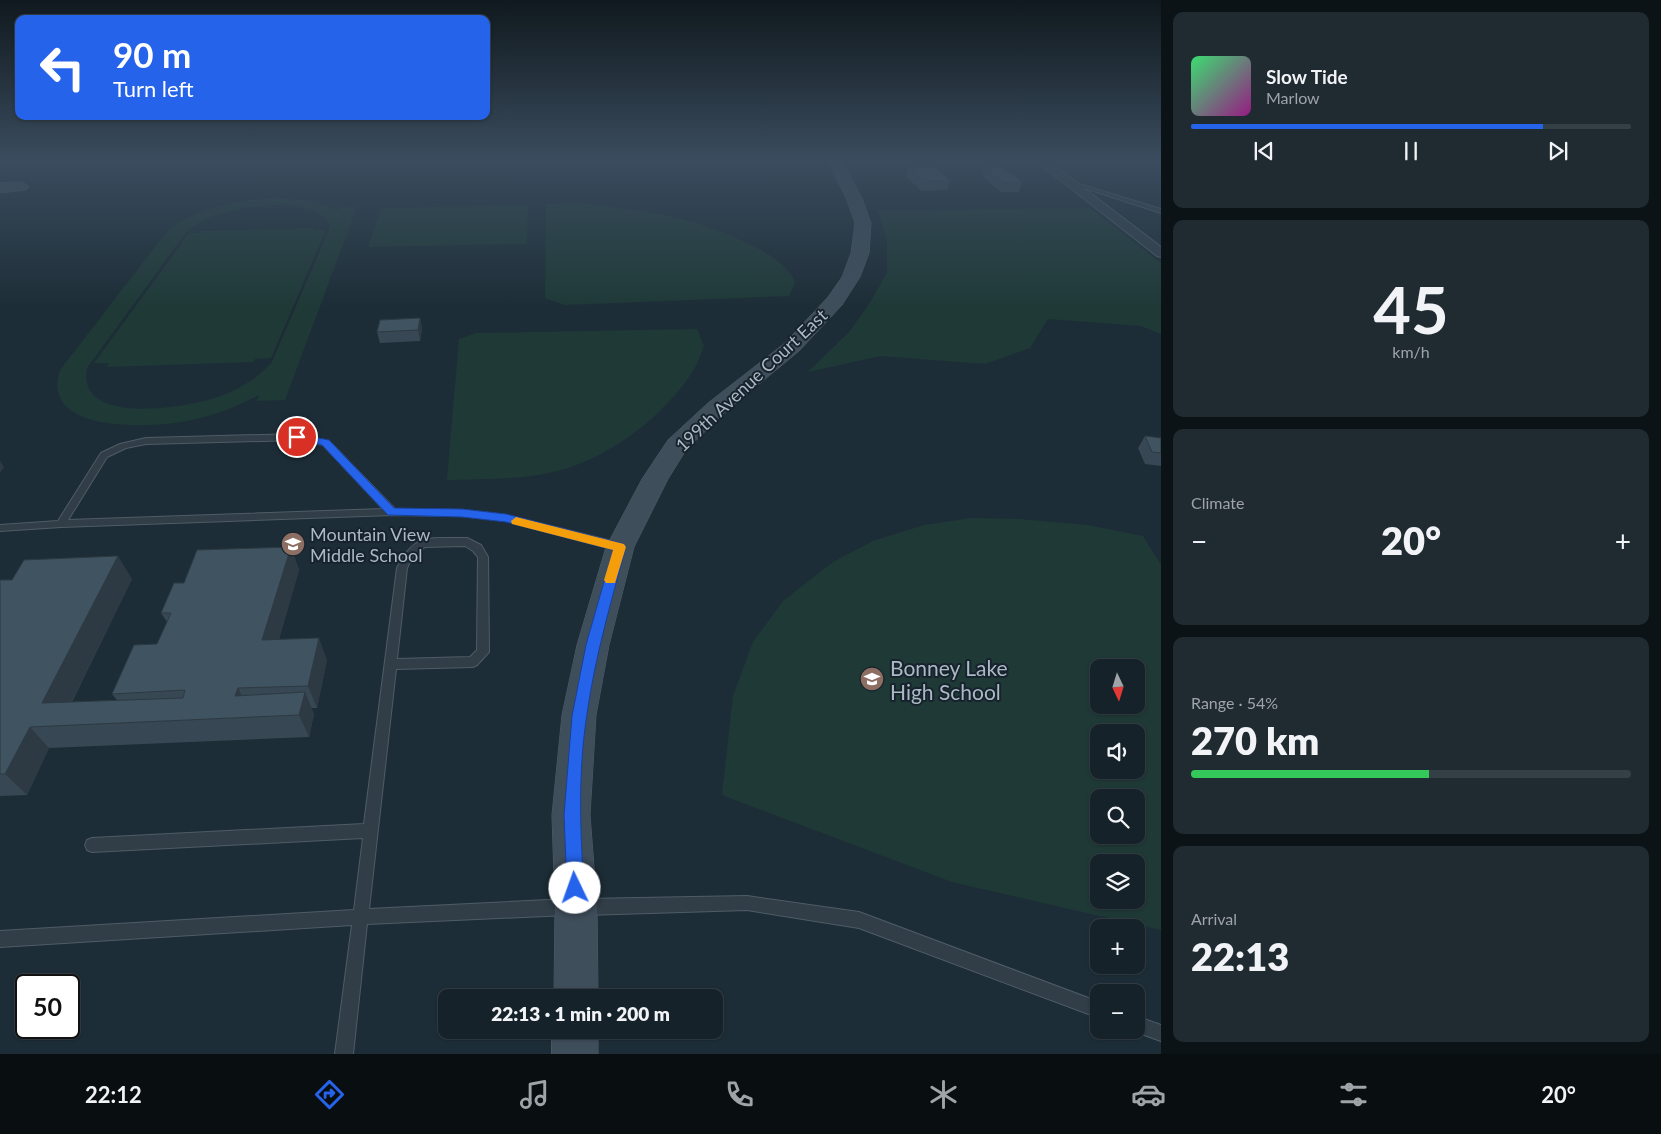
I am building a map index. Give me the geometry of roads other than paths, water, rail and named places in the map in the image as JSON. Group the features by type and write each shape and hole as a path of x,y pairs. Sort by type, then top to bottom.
{"main road":[{"name":"199th Avenue Court East","path":"576,989 576,907 571,815 579,716 593,645 620,547 656,479 677,445 716,408 792,347 835,301 851,278 860,253 863,223 859,209"},
{"path":"575,1039 575,1054"}],"street":[{"path":"1104,209 1161,253"}],"lane":[{"path":"61,524 104,454 123,446 146,441 297,437 326,443 392,512"},
{"path":"0,528 61,524 392,512 462,513 506,518 620,547"},
{"path":"344,1054 362,917 402,568 408,554 423,543 467,542 476,548 483,557 483,652 473,662 391,664"},
{"path":"92,845 371,831"},
{"path":"0,939 362,917 576,907 747,903 860,920 1090,1007"},
{"path":"1145,1027 1161,1033"}],"place":[{"name":"Mountain View Middle School","path":"293,544"},
{"name":"Bonney Lake High School","path":"872,679"}]}
